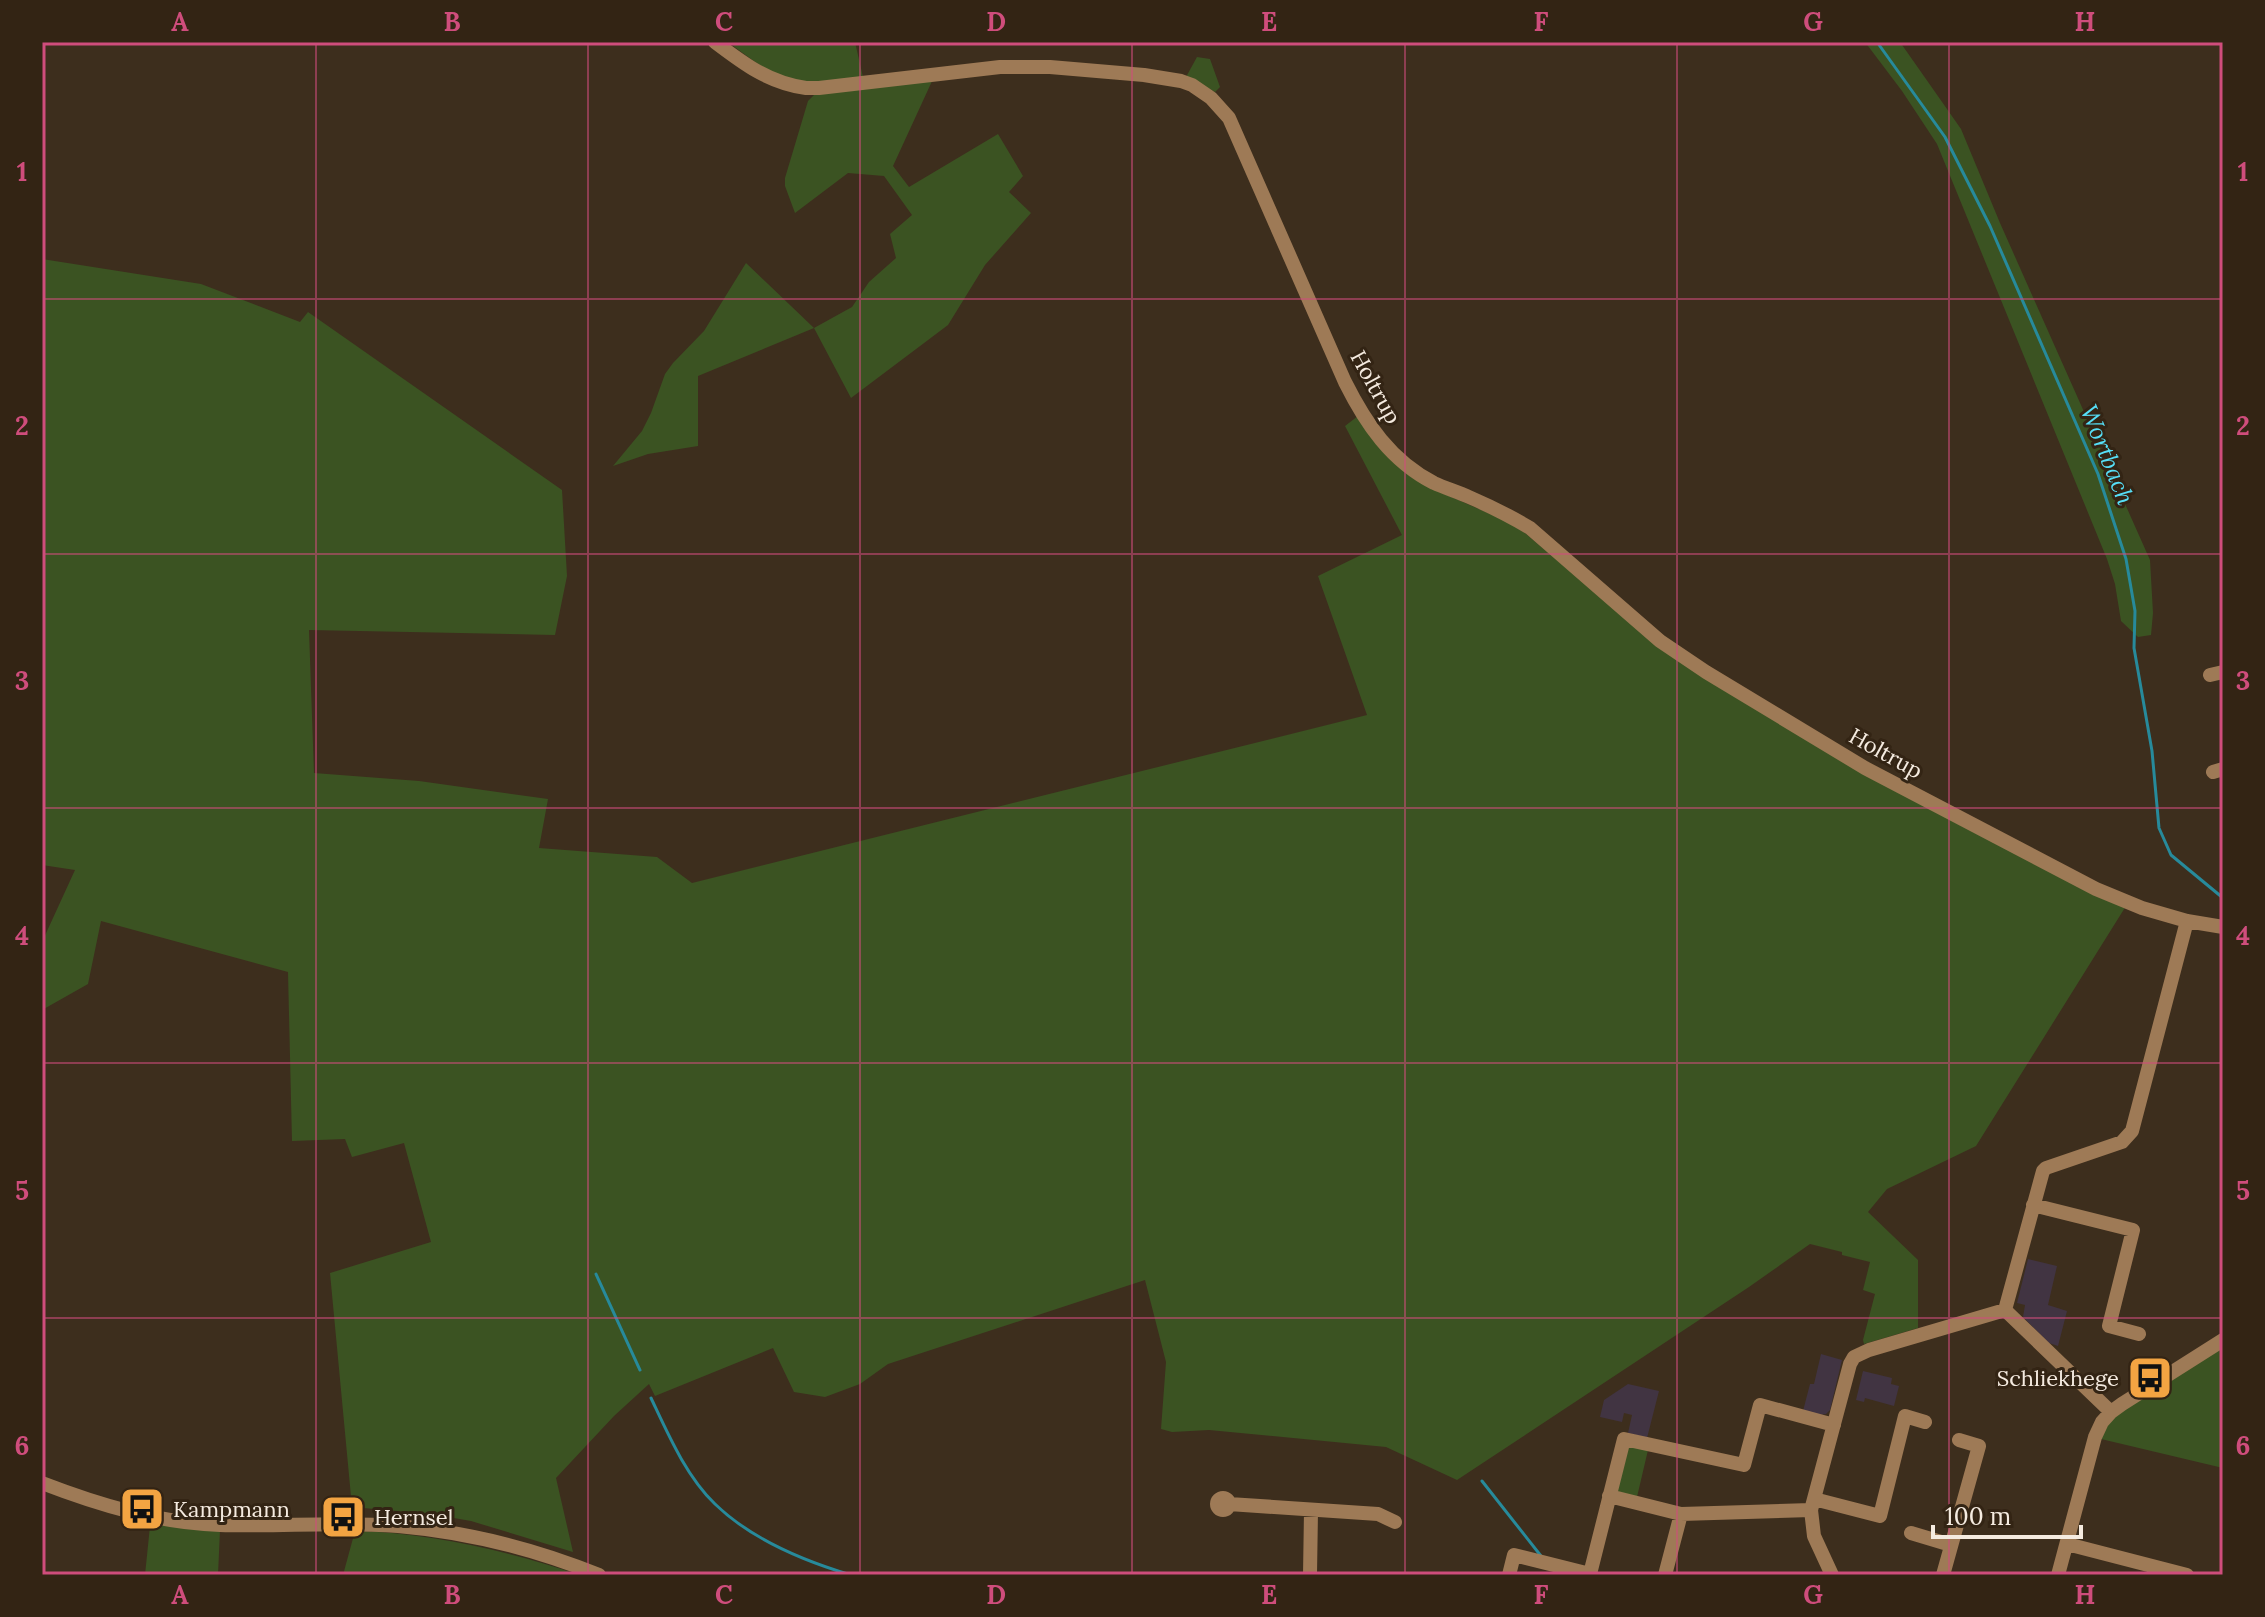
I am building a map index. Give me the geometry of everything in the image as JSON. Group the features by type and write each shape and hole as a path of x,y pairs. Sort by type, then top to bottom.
{"street":[{"name":"Holtrup","path":"715,42 763,75 806,88 1024,66 1167,77 1192,85 1211,98 1229,118 1361,414 1383,444 1406,465 1434,483 1506,514 1530,528 1660,641 1865,768 2096,889 2142,908 2223,927"},
{"path":"2005,1310 2041,1176 2046,1168 2122,1142 2132,1131 2187,921"},
{"path":"2033,1205 2133,1230 2109,1326 2139,1334"},
{"path":"2005,1310 2111,1412"},
{"path":"1832,1575 1814,1536 1812,1504 1854,1357 2005,1310"},
{"path":"2058,1575 2091,1449 2102,1422 2111,1412 2223,1340"},
{"path":"1509,1575 1514,1555 1590,1574 1624,1439 1744,1465 1760,1405 1834,1425"},
{"path":"1609,1496 1681,1514 1812,1504 1880,1516 1905,1416 1925,1422"},
{"path":"1943,1575 1979,1446 1959,1440"},
{"path":"42,1483 94,1502 185,1522 219,1525 348,1523 462,1534 553,1558 599,1575"},
{"path":"1229,1504 1378,1514 1395,1522"},
{"path":"1310,1575 1311,1511"},
{"path":"1665,1575 1681,1514"},
{"path":"1911,1533 1951,1545"},
{"path":"2067,1544 2187,1575"}],"shaded area":[{"path":"2028,1259 2057,1266 2048,1305 2067,1311 2058,1346 2049,1343 2023,1317 2025,1305 2017,1303"},
{"path":"1821,1354 1842,1360 1830,1410 1820,1415 1803,1411"},
{"path":"1863,1371 1892,1378 1891,1384 1899,1386 1894,1406 1865,1398 1864,1402 1856,1400"},
{"path":"1628,1384 1659,1391 1647,1438 1628,1433 1632,1415 1624,1413 1622,1422 1600,1417 1604,1400"}],"green space":[{"path":"728,42 855,42 863,77 820,82 795,80 764,68"},
{"path":"1865,42 1900,42 1961,129 2150,560 2151,635 2138,637 2121,621 2107,559 1937,144"},
{"path":"1197,57 1210,59 1220,87 1215,92 1186,77"},
{"path":"933,79 893,166 909,187 998,134 1023,176 1009,192 1031,213 985,265 948,325 851,398 814,328 852,307 869,282 896,258 890,234 912,215 884,176 848,173 795,213 785,178 808,101 816,93"},
{"path":"42,259 201,284 300,322 308,312 562,490 567,576 555,635 309,630 314,773 419,781 548,799 539,848 657,857 692,883 1367,715 1318,576 1402,535 1345,426 1358,416 1431,488 1504,520 1525,533 1656,644 2126,906 1976,1146 1887,1189 1868,1212 1918,1260 1918,1328 1864,1344 1875,1294 1863,1290 1870,1262 1810,1244 1457,1480 1386,1447 1209,1430 1172,1432 1161,1429 1166,1362 1145,1280 888,1364 860,1384 825,1397 794,1392 773,1348 655,1396 649,1384 556,1478 573,1552 471,1521 352,1507 330,1273 431,1242 404,1143 352,1157 345,1139 292,1141 288,972 101,921 88,984 42,1010 42,942 75,870 42,865"},
{"path":"746,263 814,328 698,376 698,446 648,454 613,466 642,431 665,374 704,331"},
{"path":"2223,1344 2223,1468 2101,1439 2111,1415"},
{"path":"1629,1445 1648,1450 1637,1497 1617,1492"},
{"path":"154,1523 220,1530 218,1575 145,1575 150,1526"},
{"path":"355,1531 412,1535 469,1545 580,1575 343,1575"}],"waterway":[{"name":"Wortbach","path":"1877,42 1945,137 1990,226 2098,474 2126,559 2135,611 2134,648 2152,751 2159,828 2171,855 2223,898"},
{"name":"Wortbach","path":"2223,1042 2223,1055"},
{"path":"596,1274 640,1370"},
{"path":"651,1398 686,1468 729,1517 779,1547 851,1575"},
{"path":"1482,1481 1541,1556"}],"place":[{"name":"Schliekhege","path":"2150,1378"},
{"name":"Kampmann","path":"142,1509"},
{"name":"Hernsel","path":"343,1517"}]}
